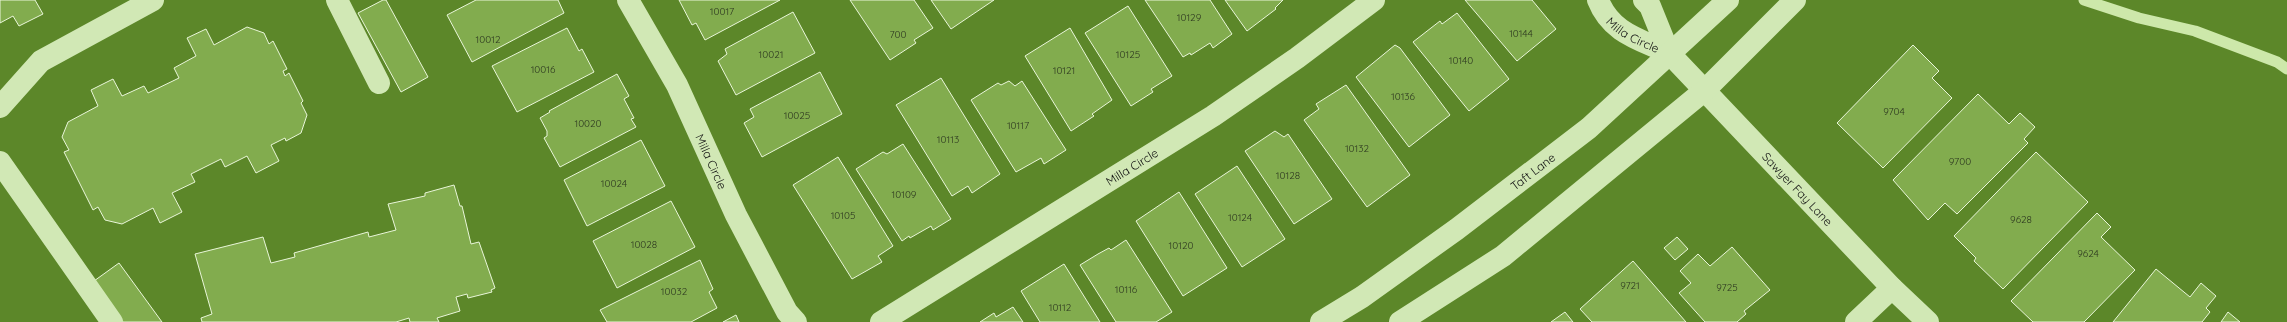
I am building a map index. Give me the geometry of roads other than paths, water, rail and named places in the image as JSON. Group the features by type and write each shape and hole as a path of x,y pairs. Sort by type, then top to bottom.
{"street":[{"path":"0,107 41,61 153,0"},
{"path":"337,0 379,83"},
{"name":"Milla Circle","path":"628,0 677,85 736,215 787,312 796,322"},
{"name":"Milla Circle","path":"881,322 1212,116 1309,50 1374,0"},
{"name":"Milla Circle","path":"1598,0 1603,13 1620,31 1669,53"},
{"name":"Milla Circle","path":"1644,0 1650,6 1669,53"},
{"name":"Taft Lane","path":"1321,322 1362,297 1457,229 1582,133 1728,0"},
{"path":"1400,322 1502,256 1705,90 1795,0"},
{"name":"Sawyer Fay Lane","path":"1669,53 1892,288 1928,322"},
{"path":"0,162 112,322"},
{"path":"1856,322 1892,288"}],"waterway":[{"path":"2084,0 2139,18 2195,31 2277,62 2287,69"}]}
